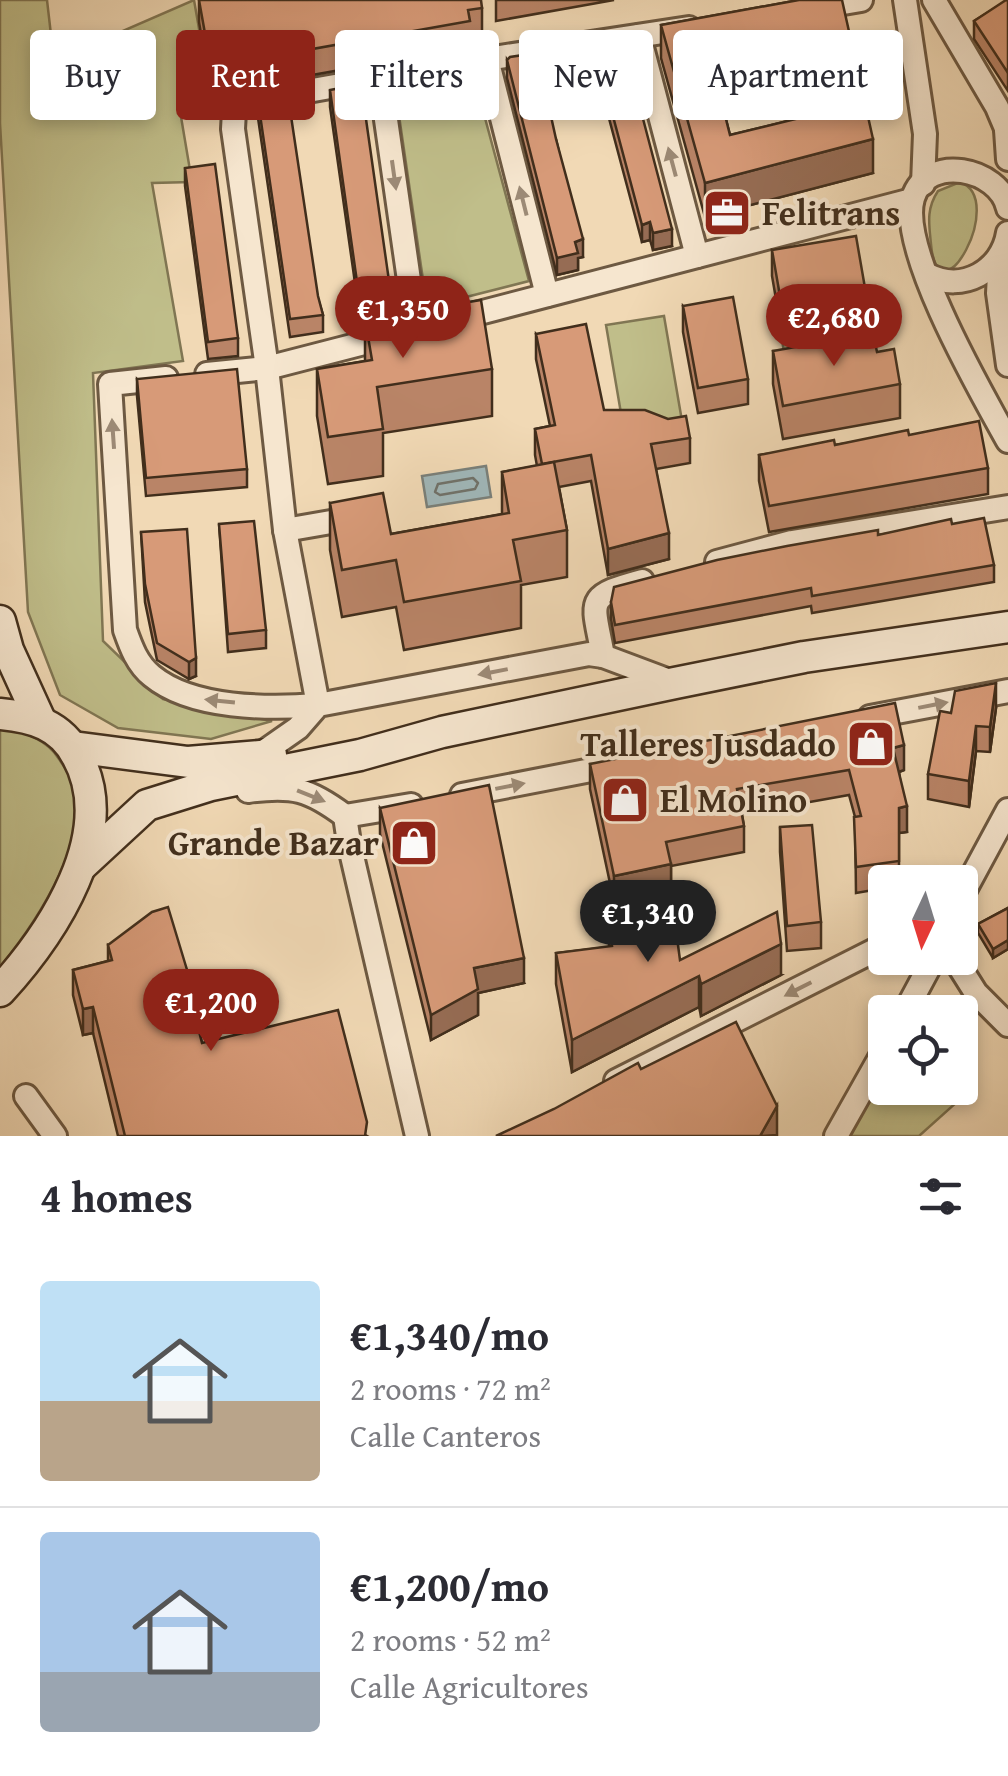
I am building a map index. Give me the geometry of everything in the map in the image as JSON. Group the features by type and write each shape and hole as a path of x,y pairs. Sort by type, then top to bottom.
{"main road":[{"path":"0,622 8,650 40,720 72,747 87,774 93,809 81,866 50,926 0,991"},
{"path":"81,866 147,804 211,785 675,683 804,658 1008,627"},
{"path":"0,714 40,720"},
{"path":"72,747 188,762 255,758 357,738 442,732"}],"street":[{"path":"787,12 861,0"},
{"path":"889,0 920,104"},
{"path":"905,0 924,134 917,244 972,376 1008,441"},
{"path":"934,0 997,108 1007,132 1008,159"},
{"path":"653,34 710,25"},
{"path":"318,705 284,530 232,129 234,111 251,102 335,86"},
{"path":"653,91 698,256"},
{"path":"499,102 547,295"},
{"path":"386,120 416,329"},
{"path":"675,683 589,654 318,705 280,708 203,700 162,683 135,656 125,630 110,384 266,368 698,256 918,192 936,175 964,170 981,175 996,186 1007,204"},
{"path":"1007,204 1008,176"},
{"path":"1008,233 1000,258 998,294 1008,365"},
{"path":"928,274 941,282 968,281 1000,258"},
{"path":"699,566 792,542 1008,507"},
{"path":"284,530 366,516"},
{"path":"602,656 594,608 597,598 606,591 662,576"},
{"path":"855,720 1008,691"},
{"path":"255,758 298,728 318,705"},
{"path":"147,804 184,804 233,792 281,787 316,794 346,816 645,760"},
{"path":"978,865 1008,810"},
{"path":"346,816 418,1136"},
{"path":"592,1092 868,954"},
{"path":"965,975 976,993 1008,1025"},
{"path":"836,1136 868,1079"},
{"path":"26,1096 55,1136"}],"shaded area":[{"path":"0,0 47,0 50,30 30,30 30,120 156,120 156,30 125,30 194,0 199,30 176,30 176,120 182,120 192,182 152,183 183,361 93,373 103,641 163,699 272,721 211,739 118,728 60,695 28,612 0,123"},
{"path":"400,120 486,120 529,281 427,307"},
{"path":"960,182 973,193 977,210 974,230 966,250 945,271 936,265 930,210 938,191"},
{"path":"664,316 682,421 624,431 606,325"},
{"path":"864,319 870,358 787,372 781,333"},
{"path":"0,729 25,734 48,747 71,776 77,801 76,826 58,878 29,928 0,967"},
{"path":"868,1102 868,1105 954,1105 919,1136 849,1136"}],"water":[{"path":"486,466 491,497 427,507 422,476"}],"building":[{"path":"199,0 481,0 482,8 468,10 470,21 419,30 335,30 335,45 315,49 315,30 204,30"},
{"path":"799,0 842,0 849,30 673,30 673,68 661,25"},
{"path":"1008,1 1008,73 974,21"},
{"path":"519,56 519,108 507,60"},
{"path":"335,89 335,120 366,120 392,302 359,310 358,289 330,90"},
{"path":"261,120 292,120 323,315 290,319"},
{"path":"522,120 552,120 583,239 575,242 578,253 557,258"},
{"path":"614,120 643,120 672,229 653,233 650,222 642,225"},
{"path":"687,120 726,120 730,135 791,120 869,120 873,139 705,183"},
{"path":"215,164 238,338 208,342 185,168"},
{"path":"856,236 865,288 781,302 772,250"},
{"path":"733,297 748,379 698,388 683,306"},
{"path":"481,300 492,369 377,387 383,429 328,437 317,369 372,360 365,319"},
{"path":"586,324 604,410 645,410 668,419 686,416 690,438 651,444 669,533 608,549 591,455 542,464 535,429 555,425 536,334"},
{"path":"873,333 877,352 894,349 900,384 783,406 773,351"},
{"path":"237,369 247,469 146,478 137,379"},
{"path":"979,421 988,468 769,506 759,455 834,440 835,445"},
{"path":"554,462 567,530 513,540 521,581 404,602 396,560 342,570 330,503 383,493 391,534 509,513 502,472"},
{"path":"984,518 994,565 812,596 811,588 615,625 611,602 614,587 787,546 878,530 878,535 951,519 952,524"},
{"path":"254,521 266,630 228,634 219,524"},
{"path":"187,529 196,658 189,662 157,643 145,584 141,532"},
{"path":"996,683 990,727 976,726 969,781 928,774 940,711 951,713 955,691"},
{"path":"895,703 904,745 893,748 907,806 899,808 899,861 856,867 854,817 861,816 849,770 737,789 744,826 666,842 671,864 614,876 590,764"},
{"path":"489,785 524,958 474,968 478,989 431,1015 380,808"},
{"path":"812,825 821,922 787,926 780,827"},
{"path":"672,900 680,960 777,912 781,944 701,984 699,976 572,1040 556,953 612,946 609,927 637,922 636,905"},
{"path":"168,907 191,983 187,984 202,1043 338,1010 367,1122 365,1136 125,1136 93,1007 83,1009 73,970 112,960 108,945 152,912"},
{"path":"1008,908 1008,940 993,949 978,924"},
{"path":"736,1022 777,1106 760,1136 496,1136 638,1063 641,1069"}],"place":[{"name":"Felitrans","path":"727,213"},
{"name":"Talleres Jusdado","path":"871,744"},
{"name":"El Molino","path":"625,800"},
{"name":"Grande Bazar","path":"414,843"}]}
